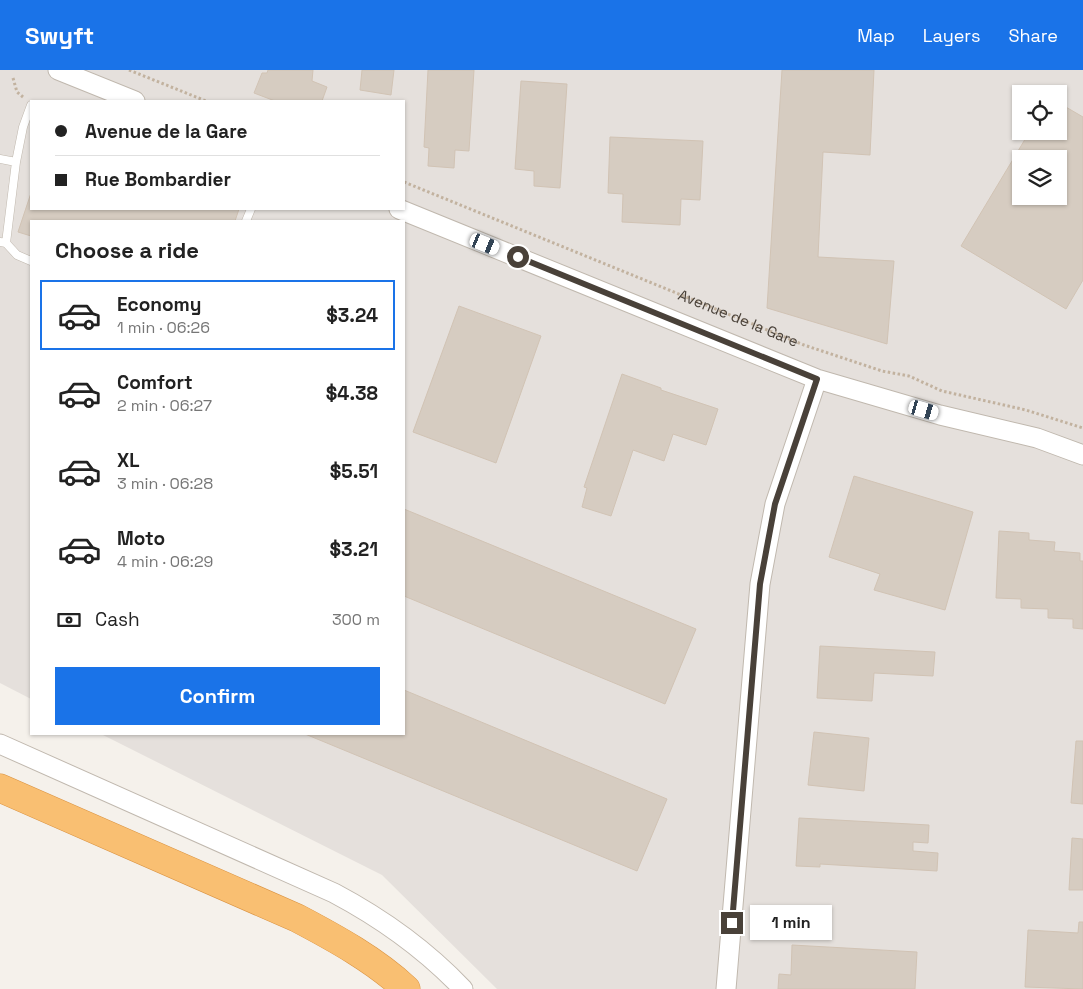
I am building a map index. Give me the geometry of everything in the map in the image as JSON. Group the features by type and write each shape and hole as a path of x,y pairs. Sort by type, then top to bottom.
{"highway":[{"path":"0,788 297,918 338,940 372,962 406,989"}],"street":[{"path":"58,70 133,100"},
{"name":"Avenue de la Gare","path":"401,210 817,379 940,415 1037,438 1083,454"},
{"path":"726,989 760,584 775,504 817,379"},
{"path":"0,744 334,893 396,929 434,960 463,989"}],"lane":[{"path":"30,108 20,138 3,242 17,255 30,261"},
{"path":"0,159 16,162"}],"path":[{"path":"129,70 204,100"},
{"path":"13,78 17,92"},
{"name":"Avenue de la Gare","path":"405,182 804,345 882,371 909,376 942,391 1026,410 1083,428"}],"shaded area":[{"path":"0,70 1083,70 1083,989 497,989 382,875 103,735 405,735 405,220 30,220 30,698 0,683"}],"building":[{"path":"268,70 313,70 312,81 327,87 322,100 272,100 254,93 262,73 267,73"},
{"path":"362,70 394,70 391,95 360,90"},
{"path":"428,70 474,70 469,151 455,150 454,168 428,166 429,148 424,147"},
{"path":"782,70 874,70 870,155 823,152 818,257 894,261 887,344 767,308"},
{"path":"521,81 567,84 560,188 534,186 534,171 515,169"},
{"path":"1067,108 1083,117 1083,280 1066,309 961,246 1012,161 1012,205 1067,205 1067,150 1019,150 1025,140 1067,140"},
{"path":"610,137 703,141 700,200 681,199 680,225 622,222 623,194 608,193"},
{"path":"30,196 30,210 239,210 235,220 30,220 30,236 18,232"},
{"path":"459,306 541,336 496,463 413,432"},
{"path":"622,374 661,388 661,390 718,409 706,445 673,434 664,461 633,450 611,516 582,507 587,488 584,487"},
{"path":"854,476 973,512 945,610 874,590 880,574 829,557"},
{"path":"405,509 696,629 665,704 405,596"},
{"path":"999,531 1029,533 1029,540 1055,542 1054,551 1080,553 1080,561 1083,561 1083,629 1073,628 1073,619 1048,618 1048,609 1021,608 1021,599 996,598"},
{"path":"820,646 935,652 933,676 874,673 872,701 817,698"},
{"path":"405,690 667,799 637,871 307,735 405,735"},
{"path":"814,732 869,738 864,791 808,785"},
{"path":"1076,741 1083,741 1083,804 1071,803"},
{"path":"799,818 929,825 928,843 913,842 913,851 938,853 937,871 820,864 820,867 796,866"},
{"path":"1072,838 1083,839 1083,890 1069,890"},
{"path":"1079,922 1083,922 1083,989 1025,987 1028,930 1078,933"},
{"path":"792,945 917,952 915,989 778,989 779,974 791,975"}],"route":[{"path":"518,257 817,379 775,504 760,584 732,923"}]}
